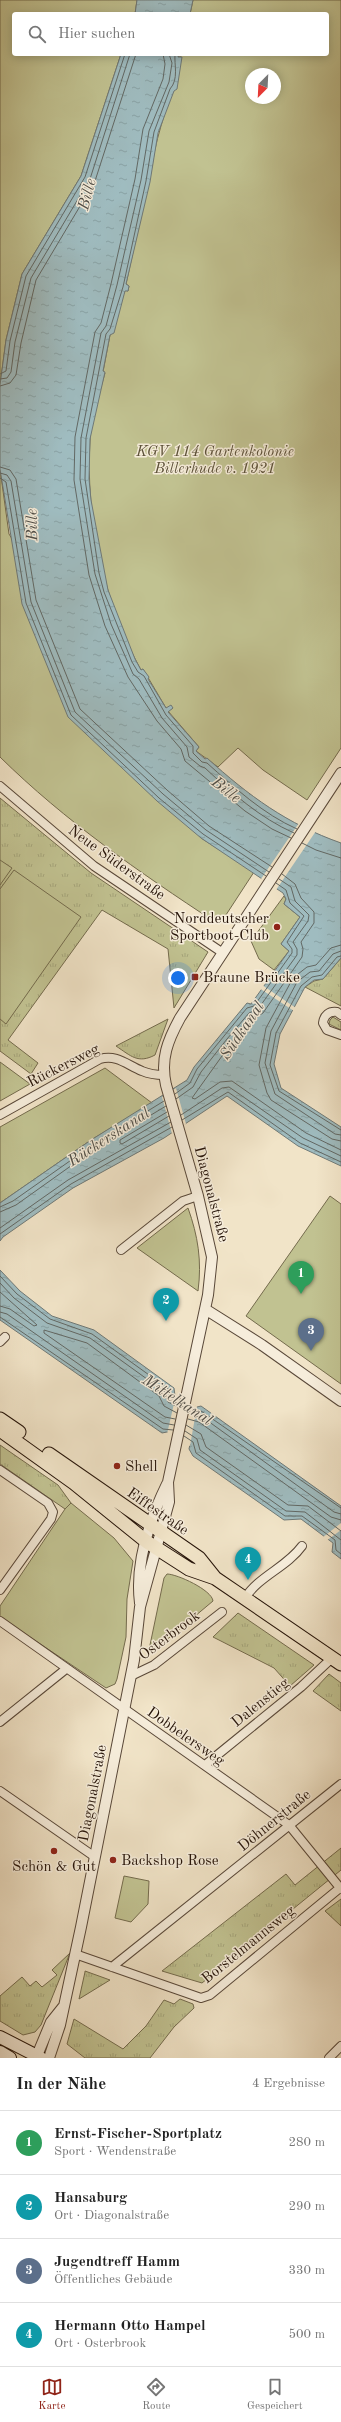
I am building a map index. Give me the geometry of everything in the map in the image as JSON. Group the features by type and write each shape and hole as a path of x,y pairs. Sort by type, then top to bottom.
{"main road":[{"name":"Eiffestraße","path":"0,1419 199,1558 215,1578"},
{"name":"Eiffestraße","path":"0,1430 74,1483 152,1545 189,1569 215,1578 336,1661"},
{"path":"0,2037 38,2057"},
{"path":"0,2052 10,2058"}],"street":[{"path":"223,953 341,773"},
{"name":"Neue Süderstraße","path":"0,786 94,866 223,953"},
{"name":"Diagonalstraße","path":"49,2058 60,2025 131,1676 140,1607 138,1579 152,1545 156,1529 169,1502 168,1482 212,1278 212,1256 198,1196 168,1093 164,1075 164,1054 174,1029 223,953"},
{"path":"341,1015 337,1012 329,1013 324,1018 323,1023 327,1030 341,1035"},
{"name":"Rückersweg","path":"0,1115 100,1059 109,1056 118,1058 143,1072 164,1075"},
{"path":"121,1250 183,1201 198,1196"},
{"path":"205,1309 262,1345 341,1400"},
{"path":"0,1470 48,1503 53,1510 51,1518 0,1590"},
{"path":"245,1598 254,1586 296,1554 302,1546"},
{"name":"Osterbrook","path":"131,1676 140,1674 158,1663 222,1612"},
{"name":"Dobbelersweg","path":"0,1621 124,1710 289,1825 341,1888"},
{"name":"Dalenstieg","path":"205,1765 300,1687 336,1661"},
{"path":"0,1722 66,1669"},
{"name":"Döhnerstraße","path":"112,1967 341,1784"},
{"path":"0,1791 95,1856"},
{"name":"Borstelmannsweg","path":"75,1954 201,1998 210,1995 341,1888"},
{"name":"Diagonalstraße","path":"38,2057 51,2022 63,2007"},
{"path":"329,2058 341,2046"}],"green space":[{"path":"0,0 137,0 135,12 12,12 12,56 120,56 81,176 22,274 6,340 0,385"},
{"name":"KGV 114 Gartenkolonie Billerhude v. 1921","path":"193,0 341,0 341,748 307,800 263,770 238,748 218,767 196,751 199,747 168,711 173,708 166,708 143,669 141,670 128,645 117,618 108,589 94,530 89,470 92,424 105,373 103,372 110,335 125,290 128,291 129,286 126,284 154,152 181,57 178,57 329,56 329,12 190,12"},
{"path":"0,469 9,534 201,838 254,872 222,921 215,922 103,845 50,803 0,757"},
{"path":"0,798 91,873 208,952 174,1008 168,949 102,910 8,1040 38,1063 31,1074 0,1051"},
{"path":"0,860 12,868 0,885"},
{"path":"14,870 81,917 6,1024 0,1019 0,889"},
{"name":"Norddeutscher Sportboot-Club","path":"284,896 286,899 284,904 300,917 281,944 289,951 274,970 259,959 251,941"},
{"path":"341,958 341,1006 305,987 314,981 323,979"},
{"path":"333,1017 341,1022 341,1030 329,1024"},
{"path":"168,1019 155,1055 149,1058 139,1059 130,1056 116,1046"},
{"path":"0,1062 30,1084 0,1101"},
{"path":"105,1068 152,1103 91,1140 0,1203 0,1127"},
{"path":"330,1196 341,1204 341,1384 246,1316"},
{"path":"188,1208 197,1239 200,1269 198,1291 137,1248"},
{"path":"0,1445 58,1485 71,1503 65,1509 0,1464"},
{"path":"71,1503 114,1538 133,1561 127,1599 126,1637 117,1679 115,1684 106,1688 0,1617 0,1606 65,1509"},
{"path":"167,1574 193,1583 207,1592 213,1601 157,1648 151,1649 150,1645 164,1578"},
{"path":"238,1613 314,1665 290,1686 274,1668 213,1637"},
{"path":"329,1674 341,1683 341,1711 313,1691"},
{"path":"341,1848 341,1870 202,1983 162,1971 286,1874 295,1885"},
{"path":"124,1876 149,1881 148,1904 131,1922 115,1918"},
{"path":"341,1899 341,1926 325,1911"},
{"path":"70,1953 41,2025 35,2032 23,2035 0,2021 0,1996 22,1977 30,1986 36,1981 42,1987 57,1975 52,1970"},
{"path":"85,1972 110,1980 79,1999"},
{"path":"180,1999 193,2004 194,2008 174,2027 150,2058 85,2058 67,2044 74,2019 123,2049 146,2026 164,2000 174,2004"}],"water":[{"path":"137,0 193,0 190,12 135,12"},
{"path":"120,56 182,57 177,89 174,91 158,133 150,182 126,284 129,286 128,291 125,291 114,333 110,335 103,371 105,372 90,439 89,479 91,500 108,590 135,659 141,670 143,669 149,677 148,679 166,708 171,705 173,708 168,712 199,747 196,751 205,759 207,758 238,785 270,808 303,827 341,843 341,958 323,979 314,980 305,987 280,1034 274,1064 281,1088 341,1127 341,1166 298,1146 227,1096 164,1138 73,1188 3,1237 0,1241 0,1203 91,1140 187,1080 194,1067 247,1003 251,1004 289,951 281,944 300,917 284,904 286,899 283,893 201,838 157,801 68,717 22,604 0,469 0,385 6,340 22,274 81,176"},
{"name":"Mittelkanal","path":"0,1270 20,1291 52,1316 94,1330 174,1388 175,1396 197,1407 201,1406 341,1506 341,1559 332,1552 333,1543 301,1519 284,1520 193,1456 189,1449 190,1444 167,1432 162,1433 0,1320"}],"pier":[{"path":"299,823 316,831 276,890 261,879"},
{"path":"262,985 296,1008 294,1011 259,988"},
{"path":"176,1088 186,1124 172,1134 162,1097"},
{"path":"176,1395 197,1406 190,1446 167,1434"},
{"path":"341,1523 341,1530 326,1541 322,1538"}],"place":[{"name":"Norddeutscher Sportboot-Club","path":"277,927"},
{"name":"Braune Brücke","path":"195,977"},
{"name":"Ernst-Fischer-Sportplatz","path":"301,1294"},
{"name":"Hansaburg","path":"166,1321"},
{"name":"Jugendtreff Hamm","path":"311,1351"},
{"name":"Shell","path":"117,1466"},
{"name":"Hermann Otto Hampel","path":"248,1580"},
{"name":"Schön & Gut","path":"54,1851"},
{"name":"Backshop Rose","path":"113,1860"}],"water label":[{"name":"Bille","path":"86,194"},
{"name":"Bille","path":"31,525"},
{"name":"Bille","path":"227,789"},
{"name":"Südkanal","path":"241,1030"},
{"name":"Rückerskanal","path":"108,1136"}]}
